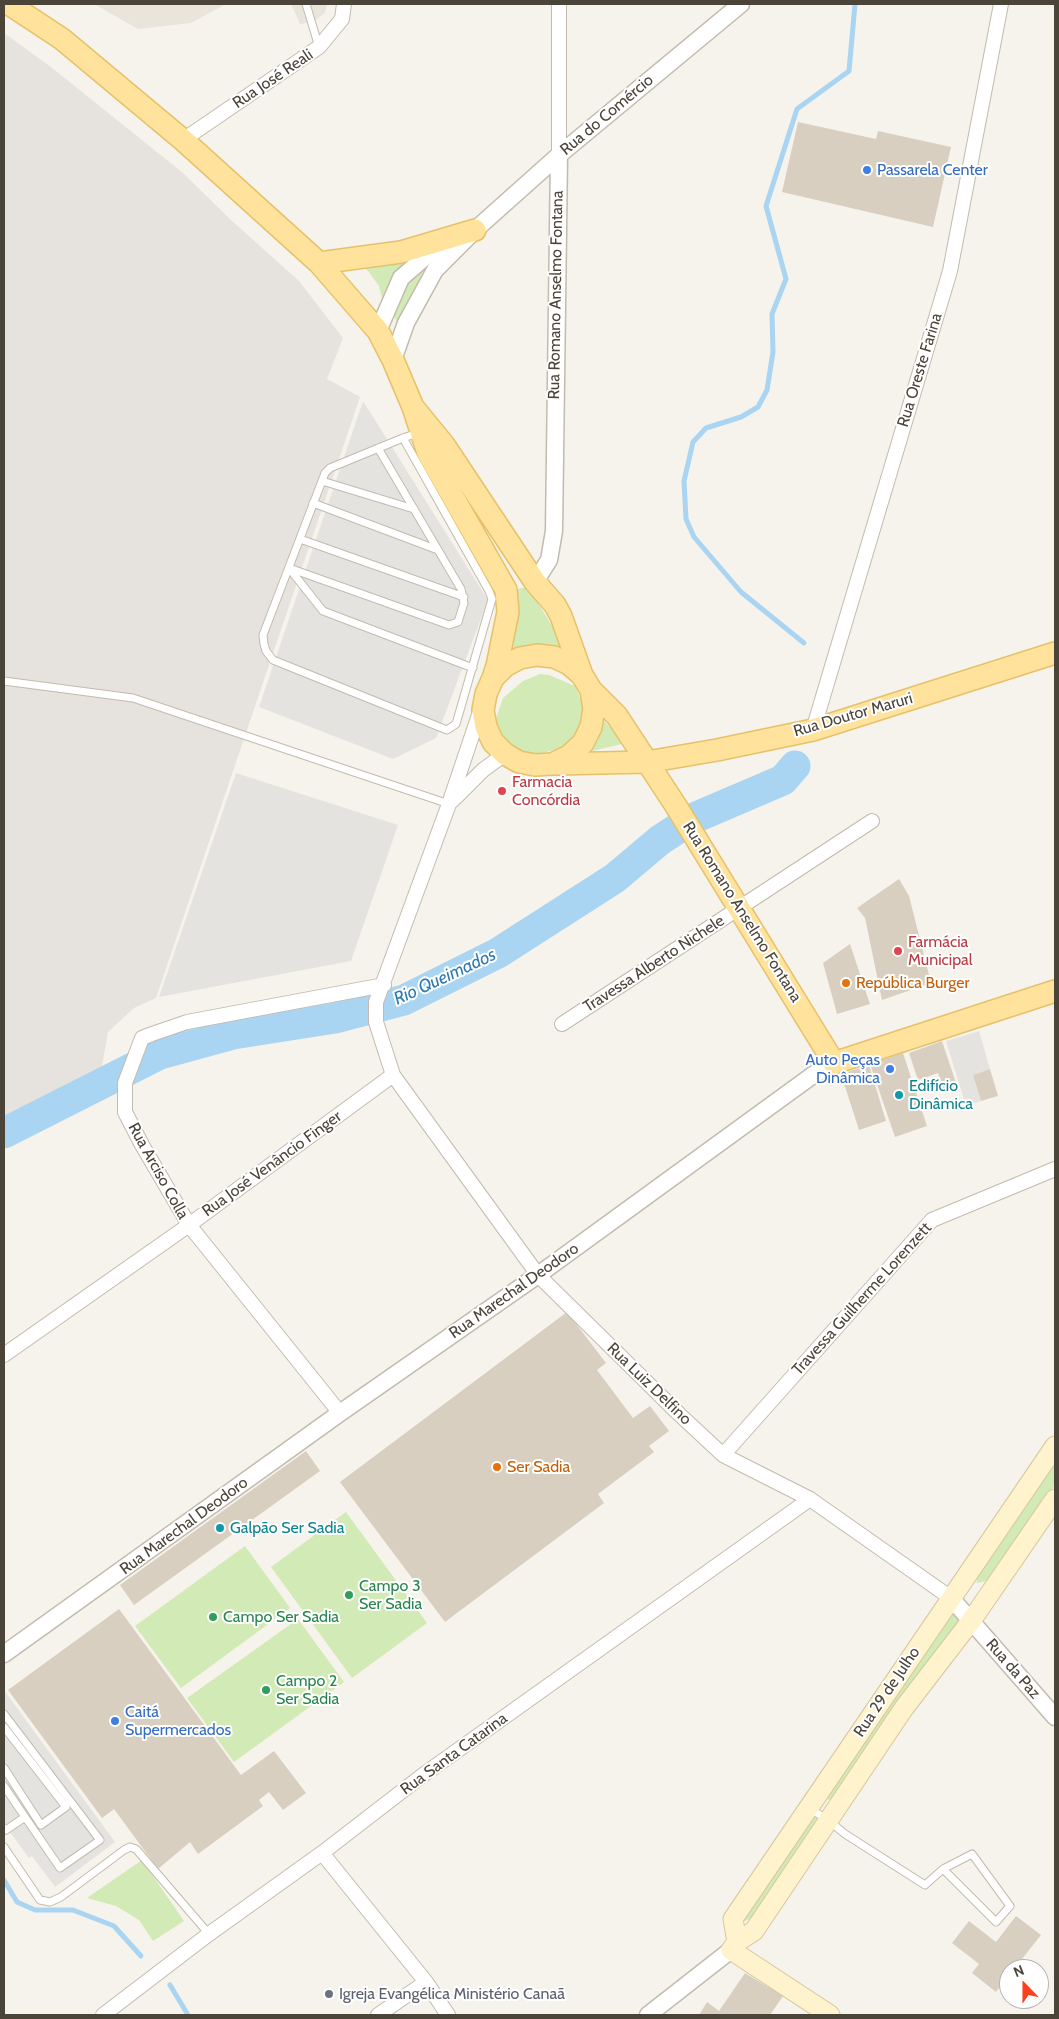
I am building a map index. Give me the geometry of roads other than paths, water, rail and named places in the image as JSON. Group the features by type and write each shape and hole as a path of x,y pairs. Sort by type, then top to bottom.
{"main road":[{"path":"9,4 62,39 183,140 319,263 378,331 393,360 412,407 444,444 535,582 555,606 560,616 594,708 591,727 583,743 569,756 552,764 536,766 519,762 504,754 493,742 486,727 483,710 508,612 506,590 428,453 412,435 412,407"},
{"path":"319,263 401,252 475,230"},
{"path":"506,590 535,582"},
{"name":"Rua Doutor Maruri","path":"552,764 647,762 813,730 1055,653"},
{"path":"490,686 505,666 520,658 537,655 554,657 569,664 617,716 647,762"},
{"name":"Rua Romano Anselmo Fontana","path":"647,762 740,908 834,1063"},
{"name":"Rua Marechal Deodoro","path":"834,1063 1055,991"},
{"name":"Rua 29 de Julho","path":"734,1946 733,1919 1055,1446"},
{"name":"Rua 29 de Julho","path":"734,1946 754,1931 904,1708 971,1621 1055,1499"},
{"path":"734,1946 830,2015"}],"street":[{"name":"Rua José Reali","path":"183,140 319,47 342,19 344,4"},
{"name":"Rua Romano Anselmo Fontana","path":"535,582 549,560 554,531 559,4"},
{"name":"Rua do Comércio","path":"475,230 559,155 741,4"},
{"name":"Rua Oreste Farina","path":"813,730 950,271 1001,4"},
{"path":"378,331 401,278 432,251 475,230"},
{"path":"393,360 406,323 435,270 475,230"},
{"path":"384,986 450,804 490,686"},
{"path":"450,804 483,770 504,754"},
{"name":"Travessa Alberto Nichele","path":"562,1024 872,820"},
{"name":"Rua Luiz Delfino","path":"384,986 376,1002 376,1022 393,1075 538,1276 723,1455 810,1499 950,1598 971,1621"},
{"name":"Rua Arciso Colla","path":"340,1413 189,1225 125,1112 125,1083 142,1038 187,1022 384,986"},
{"name":"Rua Marechal Deodoro","path":"4,1654 340,1413 538,1276 813,1075 834,1063"},
{"name":"Rua José Venâncio Finger","path":"4,1356 189,1225 393,1075"},
{"name":"Travessa Guilherme Lorenzett","path":"723,1455 932,1220 1055,1169"},
{"name":"Rua Santa Catarina","path":"103,2015 208,1934 322,1853 423,1775 810,1499"},
{"name":"Rua da Paz","path":"971,1621 1055,1717"},
{"path":"322,1853 426,1982 448,2015"},
{"name":"Rua 29 de Julho","path":"648,2015 734,1946"},
{"path":"378,2015 426,1982"}],"lane":[{"path":"306,4 319,47"},
{"path":"412,435 492,600 456,724 447,730 272,660 266,651 263,635 325,473 330,468 412,435"},
{"path":"289,568 449,625 458,622 464,604 461,588 378,448"},
{"path":"322,481 414,509"},
{"path":"313,503 438,550"},
{"path":"300,539 464,597"},
{"path":"289,568 323,611 473,668"},
{"path":"4,681 133,698 450,804"},
{"path":"4,1714 100,1840 60,1868 4,1786"},
{"path":"4,1727 66,1807 41,1825 4,1768"},
{"path":"808,1808 924,1885 943,1869 972,1854 1010,1906 996,1922 943,1869"},
{"path":"4,1828 6,1830 25,1817"},
{"path":"4,1847 40,1900 50,1902 61,1897 124,1850 130,1847 136,1849 208,1934"}],"waterway":[{"path":"804,643 741,592 694,537 686,519 684,481 693,442 706,428 741,417 758,407 767,390 773,352 772,314 786,279 766,206 797,109 849,71 855,4"},
{"name":"Rio Queimados","path":"4,1133 160,1054 233,1034 335,1018 404,1000 498,953 615,878 660,840 694,818 783,780 795,766"},
{"path":"4,1880 17,1902 35,1910 73,1910 114,1926 141,1956"},
{"path":"170,1985 188,2015"}],"place":[{"name":"Passarela Center","path":"867,170"},
{"name":"Farmacia Concórdia","path":"502,791"},
{"name":"Farmácia Municipal","path":"898,951"},
{"name":"República Burger","path":"846,983"},
{"name":"Auto Peças Dinâmica","path":"890,1069"},
{"name":"Edifício Dinâmica","path":"899,1095"},
{"name":"Ser Sadia","path":"497,1467"},
{"name":"Galpão Ser Sadia","path":"220,1528"},
{"name":"Campo 3 Ser Sadia","path":"349,1595"},
{"name":"Campo Ser Sadia","path":"213,1617"},
{"name":"Campo 2 Ser Sadia","path":"266,1690"},
{"name":"Caitá Supermercados","path":"115,1721"},
{"name":"Igreja Evangélica Ministério Canaã","path":"329,1994"}]}
